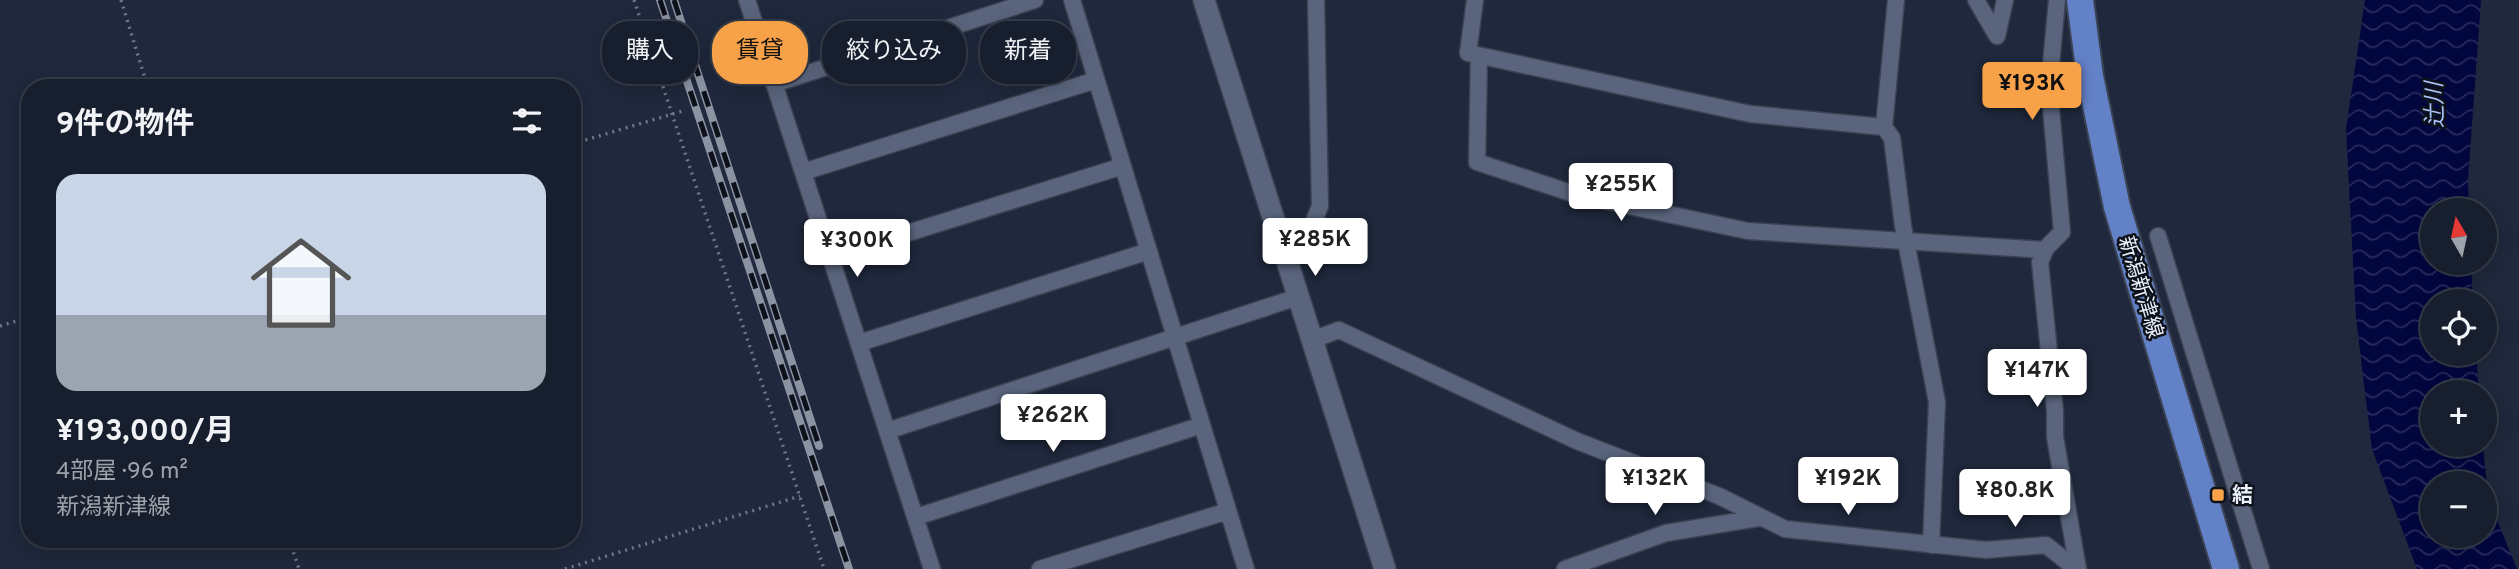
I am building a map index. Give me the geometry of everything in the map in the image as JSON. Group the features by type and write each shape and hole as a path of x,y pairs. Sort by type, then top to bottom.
{"main road":[{"name":"新潟新津線","path":"2080,0 2090,76 2118,207 2226,569"}],"street":[{"path":"747,0 754,21"},
{"path":"808,73 1035,0"},
{"path":"1072,0 1246,569"},
{"path":"1204,0 1385,569"},
{"path":"1282,243 1310,231 1320,206 1316,0"},
{"path":"1475,0 1468,53 1750,114 1884,127"},
{"path":"1896,0 1884,127 1892,138 1906,243 1937,402 1931,545"},
{"path":"1976,0 1997,36 2005,0"},
{"path":"2057,0 2049,86 2062,232 2045,250 2040,262 2055,412 2054,437 2077,569"},
{"path":"1479,56 1477,162 1577,195 1748,231 2045,250"},
{"path":"803,172 1096,80"},
{"path":"774,84 933,569"},
{"path":"831,257 1123,166"},
{"path":"2158,236 2261,569"},
{"path":"859,343 1149,251"},
{"path":"887,431 1176,339 1298,297"},
{"path":"1312,340 1339,330 1577,441 1719,496 1758,518 1785,529 1986,550 2046,545 2077,569"},
{"path":"916,517 1202,425"},
{"path":"1040,569 1228,511"},
{"path":"1565,569 1666,533 1758,518"}],"path":[{"path":"121,0 145,79"},
{"path":"634,0 824,569"},
{"path":"581,141 686,110"},
{"path":"0,326 21,320"},
{"path":"565,569 801,495"},
{"path":"292,548 299,569"}],"water":[{"name":"辻川","path":"2365,0 2481,0 2469,198 2420,198 2420,275 2472,275 2472,289 2420,289 2420,366 2477,366 2478,380 2420,380 2420,457 2484,457 2485,471 2420,471 2420,548 2497,548 2497,520 2517,569 2417,569 2372,449 2356,318 2346,129"}],"railway":[{"path":"660,0 849,569"},
{"path":"674,0 819,446"}],"place":[{"name":"結","path":"2218,495"}]}
